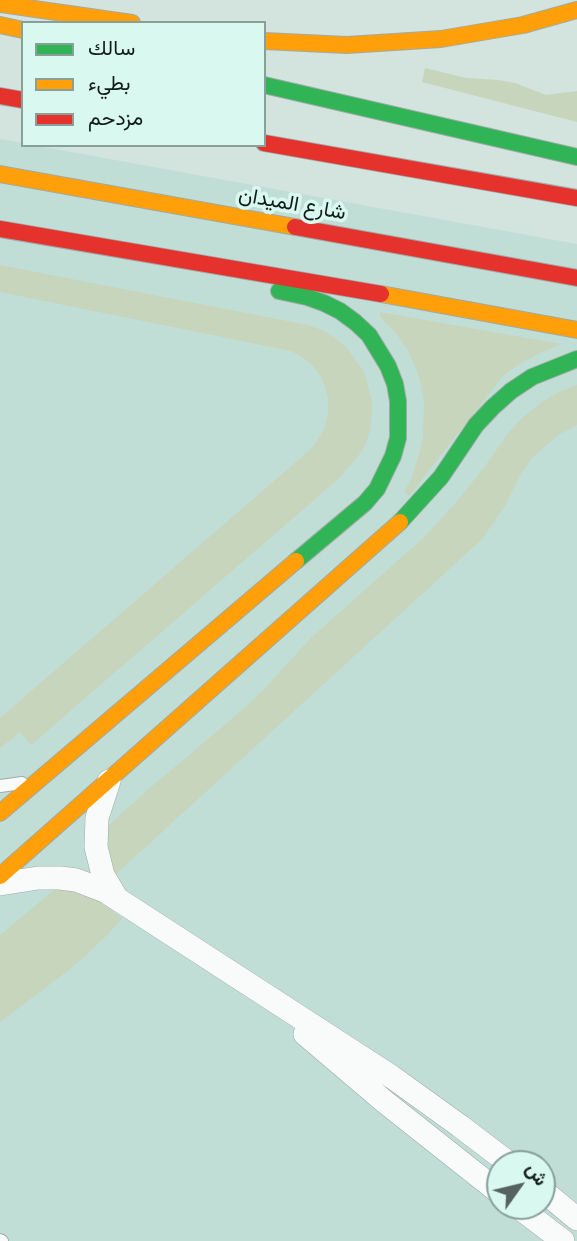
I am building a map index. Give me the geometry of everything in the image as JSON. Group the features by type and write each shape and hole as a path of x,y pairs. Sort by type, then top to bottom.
{"street":[{"path":"0,4 118,21"},
{"path":"266,41 347,45 441,39 523,25 577,10"},
{"path":"0,25 21,30"},
{"path":"266,85 577,157"},
{"path":"0,96 21,100"},
{"path":"266,143 577,198"},
{"name":"شارع الميدان","path":"0,174 577,278"},
{"path":"0,229 577,330"},
{"path":"0,813 365,503 386,473 395,447 399,420 395,384 379,350 369,335 355,322 324,303 230,280 181,260"},
{"path":"0,876 391,531 441,477 476,425 493,407 532,377 577,359"},
{"path":"110,779 95,832 103,875 118,900"},
{"path":"0,884 38,878 60,878 90,885 118,900 393,1077 492,1150"},
{"path":"252,988 385,1102 486,1182"},
{"path":"556,1202 577,1219"},
{"path":"535,1220 563,1241"}],"lane":[{"path":"0,786 42,778"}],"shaded area":[{"path":"425,68 466,78 515,83 546,95 577,91 577,122 422,82"},
{"path":"0,139 21,143 21,147 44,147 577,244 577,1241 0,1241"},
{"path":"0,265 308,325 322,330 346,347 364,372 372,401 372,416 365,445 337,480 31,745 20,732 0,748 0,718 311,449 325,426 328,399 320,375 312,365 291,351 0,292"},
{"path":"380,312 561,344 521,363 503,376 409,496 404,492 420,451 424,403 421,384 407,349 380,317"},
{"path":"577,385 577,425 558,435 532,458 505,506 482,539 115,875 109,864 106,828 239,713 311,638 423,538 454,505 523,417 557,393"},
{"path":"60,885 93,897 122,918 74,966 0,1022 0,935"}],"traffic: fast":[{"path":"266,85 577,157"},
{"path":"279,291 324,303 355,322 369,335 388,366 398,401 398,438 393,456 377,489 365,503 296,561"},
{"path":"400,522 441,477 476,425 493,407 532,377 577,359"}],"traffic: slow":[{"path":"0,4 118,21"},
{"path":"266,41 347,45 441,39 523,25 577,10"},
{"path":"0,25 21,30"},
{"path":"0,174 295,227"},
{"path":"381,294 577,330"},
{"path":"0,876 400,522"},
{"path":"0,813 296,561"}],"traffic: jam":[{"path":"0,96 21,100"},
{"path":"266,143 577,198"},
{"path":"295,227 577,278"},
{"path":"0,229 381,294"}]}
